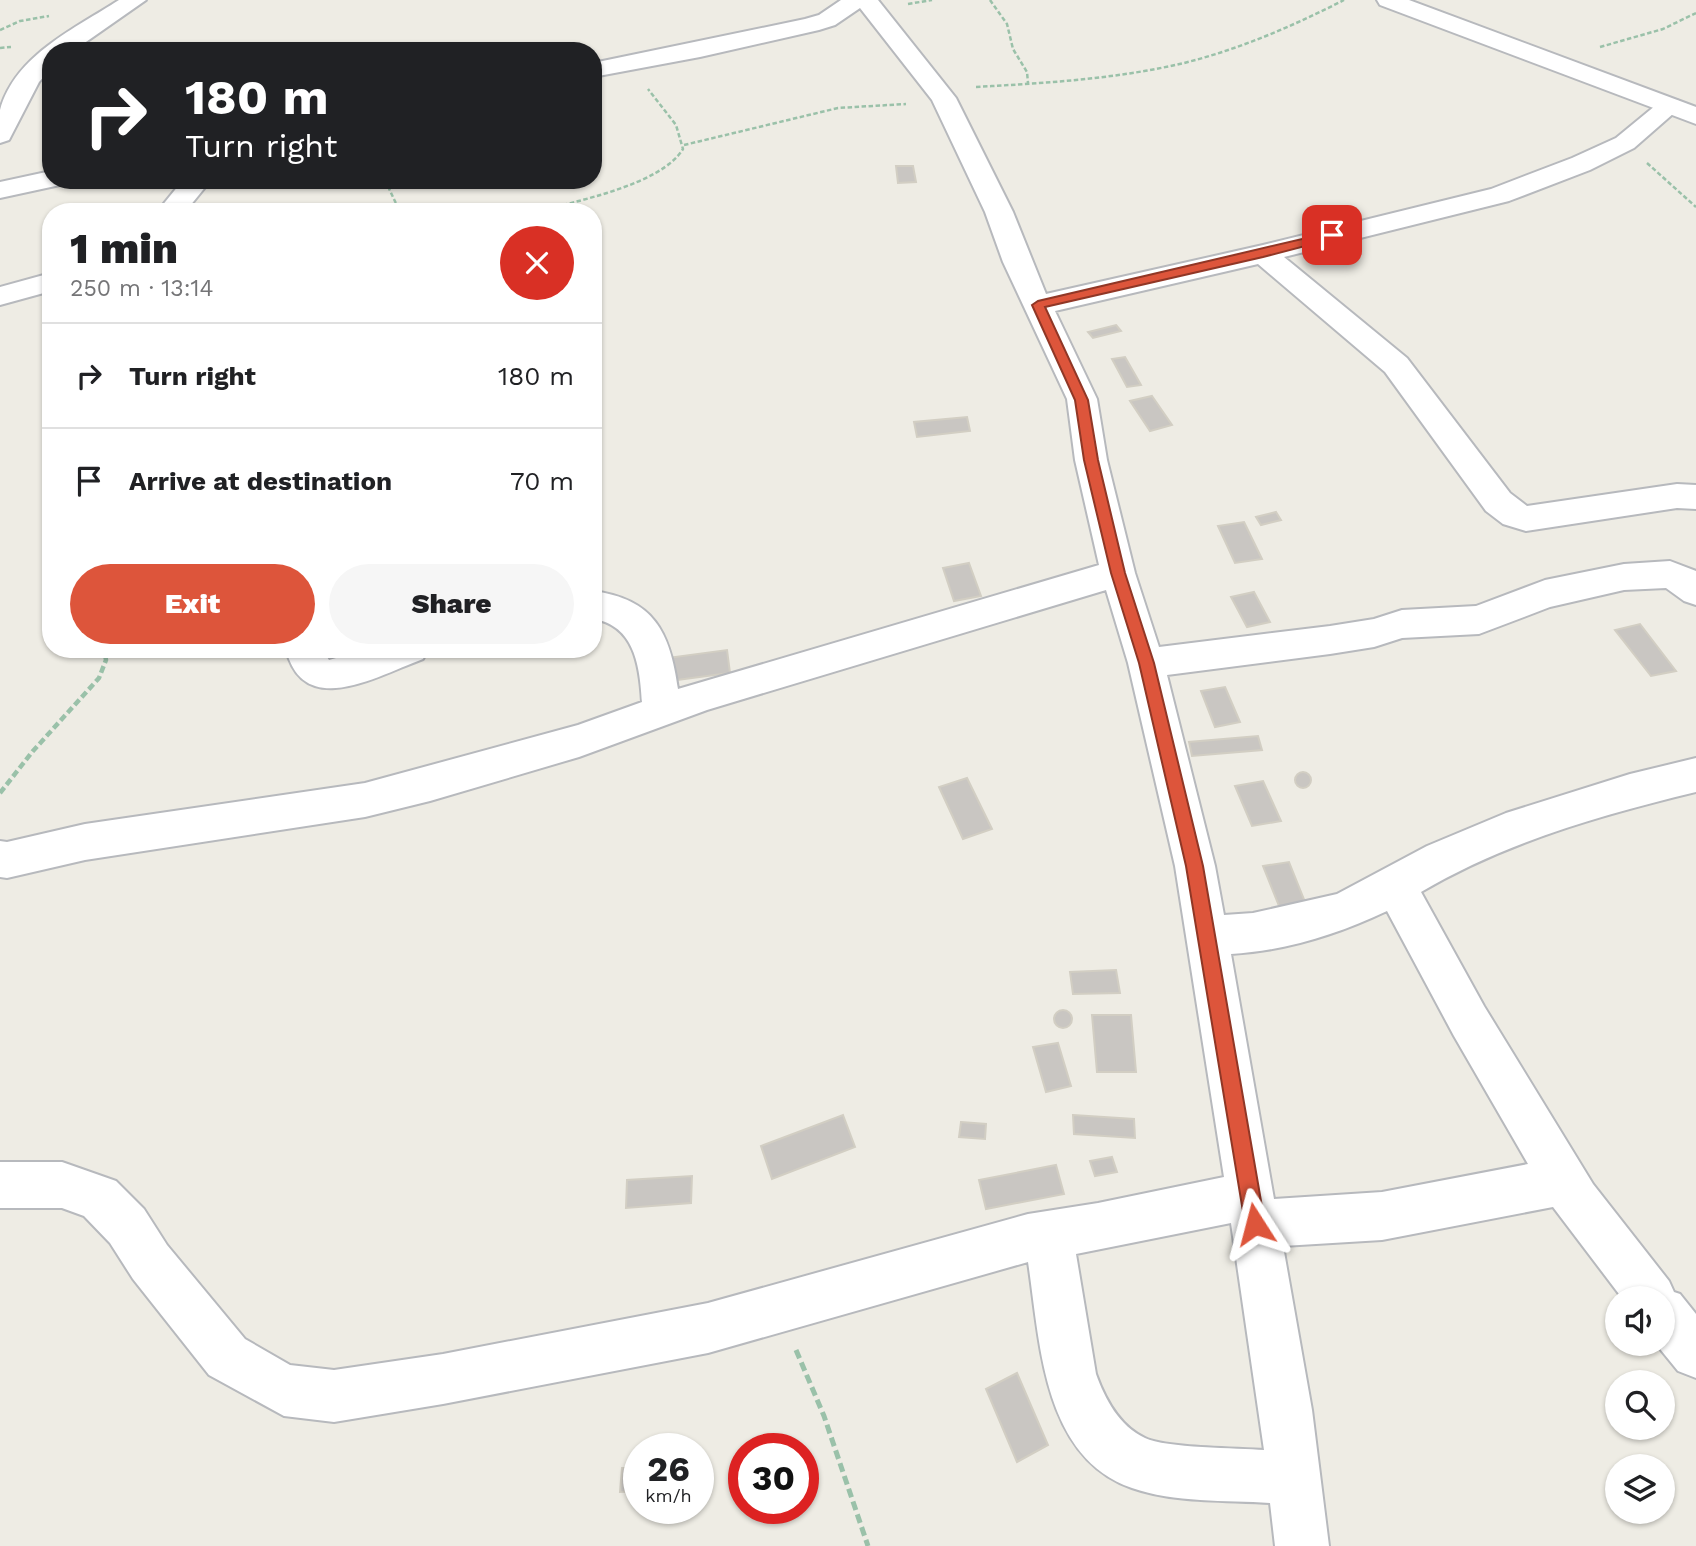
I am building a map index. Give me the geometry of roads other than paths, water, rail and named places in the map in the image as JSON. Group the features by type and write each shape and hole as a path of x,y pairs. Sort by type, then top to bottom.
{"street":[{"path":"69,42 135,0"},
{"path":"602,68 700,50 818,23 856,0"},
{"path":"866,0 943,99 999,212 1017,262 1082,400 1091,460 1118,573 1146,663 1195,866 1286,1409 1302,1546"},
{"path":"1388,0 1696,116"},
{"path":"818,23 858,28 899,41"},
{"path":"0,135 28,79 42,64"},
{"path":"1038,305 1263,254 1500,195 1581,164 1625,143 1670,106"},
{"path":"0,190 42,181"},
{"path":"1263,254 1396,365 1498,502 1515,515 1527,519 1541,518 1677,496 1696,497"},
{"path":"0,296 42,284"},
{"path":"0,859 7,860 85,842 167,828 365,800 430,785 579,741 661,710 835,656 976,618 1118,573"},
{"path":"1146,663 1330,640 1402,624 1479,620 1545,594 1624,577 1670,574 1687,582 1696,591"},
{"path":"602,605 624,610 639,626 652,649 661,710"},
{"path":"305,658 313,669 329,675 382,658"},
{"path":"1207,935 1253,933 1342,912 1441,859 1520,825 1630,791 1696,775"},
{"path":"1395,885 1469,1021 1565,1182 1643,1286"},
{"path":"0,1185 62,1185 99,1198 127,1226 150,1262 228,1357 284,1390 334,1396 443,1379 708,1328 947,1259 1048,1234 1253,1210 1382,1216 1510,1190 1565,1182"},
{"path":"1048,1234 1071,1374 1082,1407 1101,1437 1135,1463 1175,1470 1294,1478"},
{"path":"1675,1328 1696,1353"}]}
